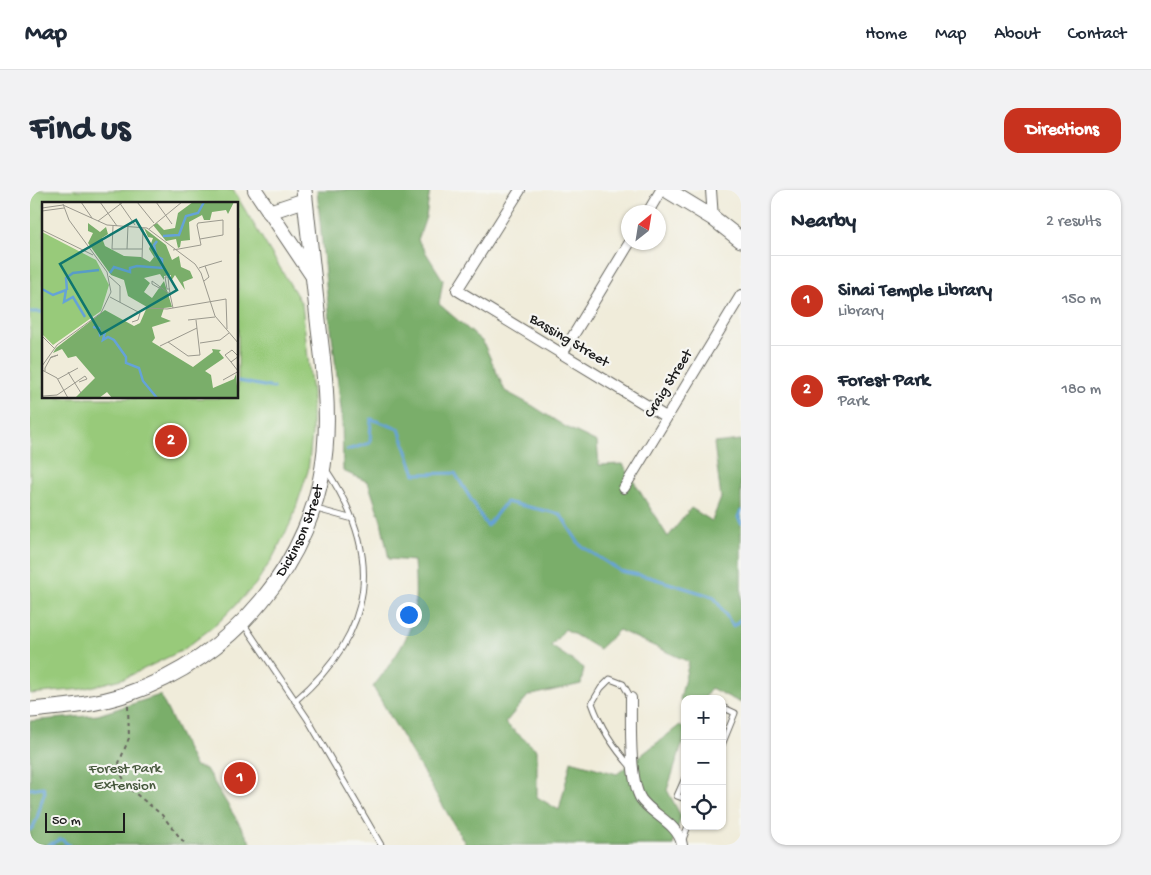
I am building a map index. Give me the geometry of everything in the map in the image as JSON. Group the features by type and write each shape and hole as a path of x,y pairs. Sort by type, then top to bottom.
{"main road":[{"path":"667,190 713,218 741,240"},
{"name":"Dickinson Street","path":"30,710 78,706 127,694 190,665 214,648 243,622 267,595 290,561 302,537 312,508 323,466 326,436 325,392 304,195"}],"street":[{"path":"255,190 314,278"},
{"name":"Bassing Street","path":"520,190 457,290 666,417"},
{"path":"652,205 661,190"},
{"path":"711,190 713,218"},
{"path":"269,212 304,195"},
{"path":"562,354 625,250"},
{"name":"Craig Street","path":"624,488 741,295"},
{"path":"631,698 634,770 641,798 673,830 682,844"}],"lane":[{"path":"295,700 330,665 349,635 359,609 365,570 360,538 354,519 336,484 323,466"},
{"path":"312,508 354,519"},
{"path":"243,622 295,700 381,845"},
{"path":"631,698 623,684 610,678 592,703 599,724 616,750 634,770"},
{"path":"726,709 735,712 726,735"},
{"path":"681,787 677,796 681,798"},
{"path":"682,844 687,830"}],"path":[{"path":"127,694 129,738 120,763 120,773 130,789 162,815 186,845"}],"green space":[{"path":"30,190 233,190 302,304 312,394 312,434 308,471 292,520 272,559 255,585 218,623 183,650 125,678 82,689 30,694"},
{"path":"317,190 430,190 426,217 418,240 443,280 439,304 483,342 505,391 564,426 597,442 599,465 623,464 668,537 691,508 712,521 721,498 714,443 741,440 741,703 711,688 707,695 681,695 681,700 680,699 689,662 619,630 599,649 565,629 551,646 584,668 581,684 528,696 505,723 537,750 537,797 559,810 571,761 617,774 680,725 681,748 667,790 681,816 673,845 466,845 373,687 396,655 410,629 415,600 414,561 389,559 381,521 368,482 343,471 342,417 327,295"},
{"name":"Forest Park Extension","path":"160,695 195,766 206,769 252,845 30,845 30,721 98,715"}],"waterway":[{"path":"30,312 42,312"},
{"path":"239,381 274,388"},
{"path":"347,450 370,443 371,419 399,429 415,474 455,473 487,526 506,502 560,514 580,545 620,571 649,577 714,597 733,626 741,619"},
{"path":"741,511 738,517 741,523"},
{"path":"30,789 43,787 45,792 37,818 30,830"},
{"path":"48,845 61,839 69,845"}],"place":[{"name":"Forest Park","path":"171,441"},
{"name":"Sinai Temple Library","path":"240,778"}]}
